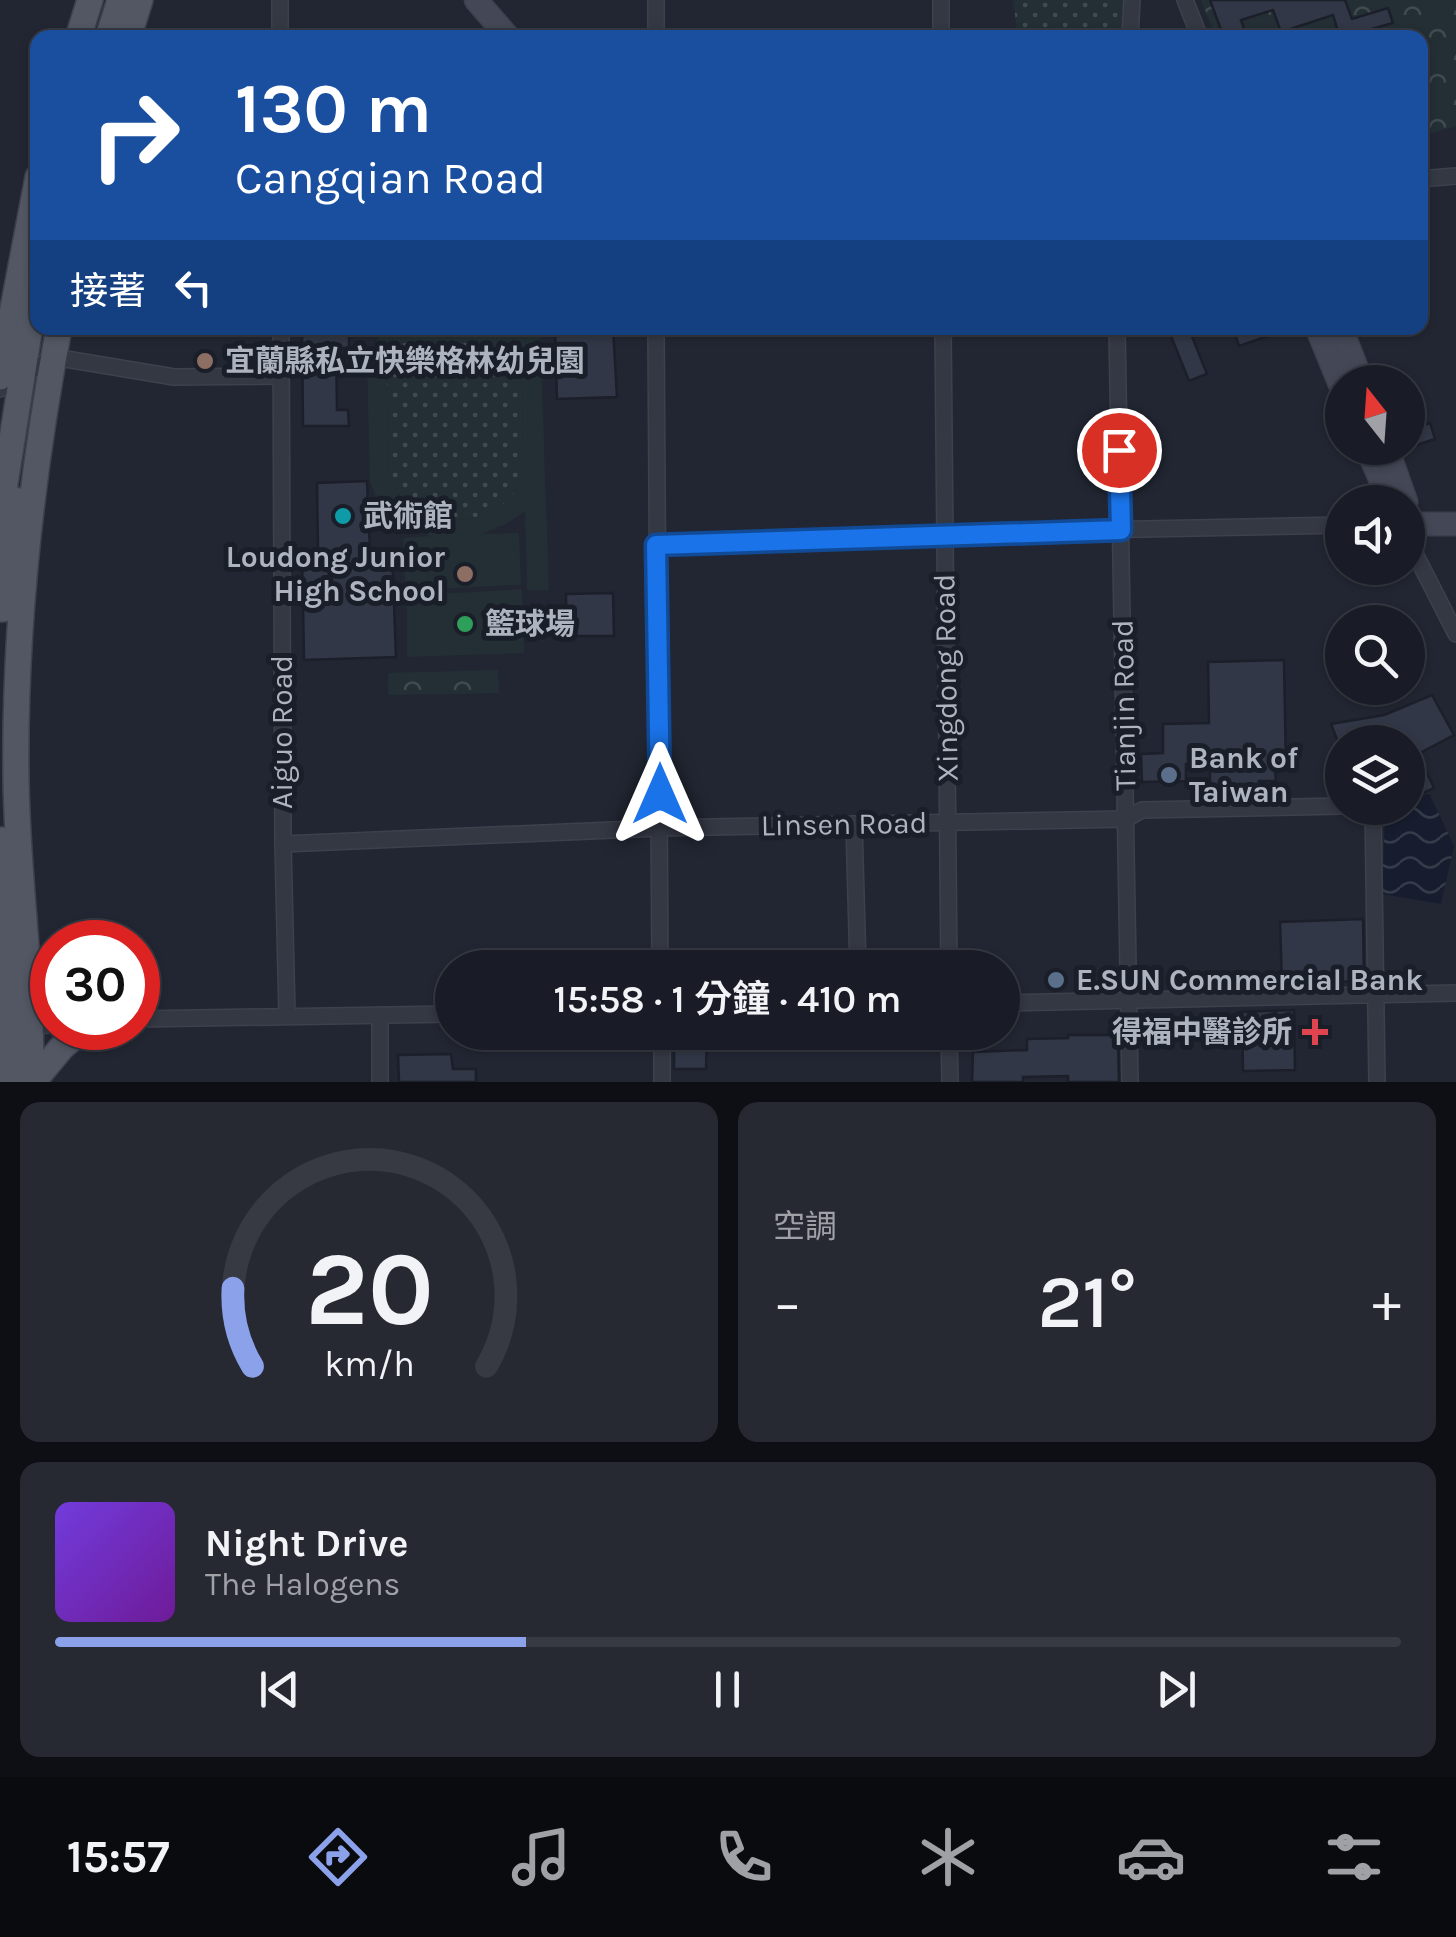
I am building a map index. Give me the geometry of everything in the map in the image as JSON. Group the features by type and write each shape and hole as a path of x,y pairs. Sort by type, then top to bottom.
{"main road":[{"path":"81,30 90,0"},
{"path":"98,30 107,0"},
{"path":"111,30 120,0"},
{"path":"131,30 140,0"},
{"path":"476,0 502,30"},
{"path":"0,659 30,270"},
{"path":"0,515 30,322"},
{"path":"11,1082 24,1026 26,969 16,784 21,374 39,335"},
{"path":"21,374 53,335"},
{"path":"1320,335 1332,365"},
{"path":"1343,335 1355,365"},
{"path":"1425,524 1456,524"},
{"path":"0,804 32,1082"},
{"path":"26,969 30,975"},
{"path":"32,1082 59,1050"}],"street":[{"path":"280,0 280,30"},
{"path":"656,0 656,30"},
{"path":"941,0 941,30"},
{"path":"1130,30 1132,0"},
{"path":"1185,0 1197,30"},
{"path":"1428,178 1456,176"},
{"name":"Aiguo Road","path":"281,335 286,1016"},
{"path":"656,335 660,950"},
{"name":"Xingdong Road","path":"943,335 949,950"},
{"name":"Tianjin Road","path":"1117,335 1130,1082"},
{"path":"21,374 282,376"},
{"path":"656,545 944,533 1325,525"},
{"path":"1425,573 1456,634"},
{"name":"Linsen Road","path":"283,844 660,828 1126,819 1142,810 1325,806"},
{"path":"854,824 858,950"},
{"path":"1373,825 1376,1082"},
{"path":"1020,1003 1456,993"},
{"path":"160,1019 435,1014"},
{"path":"380,1015 380,1082"},
{"path":"662,1050 662,1082"},
{"path":"949,1050 950,1082"}],"green space":[{"path":"1013,0 1124,0 1123,30 1017,30"},
{"path":"1201,0 1456,0 1456,126 1428,135 1428,30 1213,30"},
{"path":"380,335 401,335 386,363 389,475 399,494 433,517 474,518 511,498 523,480 522,355 511,335 540,335 549,590 527,590 525,511 482,534 519,533 521,585 405,590 403,538 430,536 391,520 380,507 370,482 367,361"},
{"path":"510,335 522,354 523,480 511,498 494,510 475,518 434,517 415,509 399,495 389,476 386,363 397,338"},
{"name":"籃球場","path":"522,589 524,653 407,657 407,596"},
{"path":"498,670 499,693 388,695 388,673"}],"water":[{"path":"1429,793 1454,846 1441,904 1382,894 1385,825 1425,825 1425,795"}],"building":[{"path":"1210,0 1345,0 1352,19 1388,8 1393,23 1368,30 1338,30 1333,15 1280,30 1273,10 1241,20 1244,30 1221,30"},
{"path":"302,335 349,335 349,348 336,348 337,410 348,410 349,426 303,426"},
{"path":"555,335 613,335 617,397 557,399"},
{"path":"1191,335 1207,374 1189,381 1171,336"},
{"path":"1235,335 1271,335 1239,346"},
{"path":"1430,423 1435,439 1425,442 1425,425"},
{"path":"367,481 370,550 392,549 396,657 304,660 302,552 318,552 317,483"},
{"path":"613,593 614,636 566,636 566,594"},
{"path":"1284,660 1286,770 1275,771 1276,781 1259,781 1260,792 1210,793 1210,763 1186,764 1186,781 1142,782 1141,754 1163,753 1163,724 1209,723 1208,662"},
{"path":"1432,695 1454,735 1425,750 1425,725 1331,724 1384,715 1408,705 1425,705 1425,698"},
{"path":"1425,769 1434,788 1425,792"},
{"path":"1363,919 1364,981 1282,983 1280,922"},
{"path":"1294,1010 1295,1070 1243,1071 1242,1012"},
{"path":"1152,1017 1173,1017 1173,1047 1144,1047 1144,1025"},
{"path":"1118,1035 1119,1082 1068,1082 1068,1076 1023,1077 1023,1082 972,1082 973,1052 1027,1050 1027,1039"},
{"path":"674,1050 707,1050 706,1069 674,1069"},
{"path":"451,1054 453,1069 476,1069 476,1082 399,1082 398,1055"}],"place":[{"name":"宜蘭縣私立快樂格林幼兒園","path":"205,361"},
{"name":"武術館","path":"343,516"},
{"name":"Loudong Junior High School","path":"465,574"},
{"name":"籃球場","path":"465,624"},
{"name":"Bank of Taiwan","path":"1169,775"},
{"name":"E.SUN Commercial Bank","path":"1056,980"},
{"name":"得福中醫診所","path":"1315,1032"}],"route":[{"path":"660,794 656,545 1121,530 1119,450"}]}
